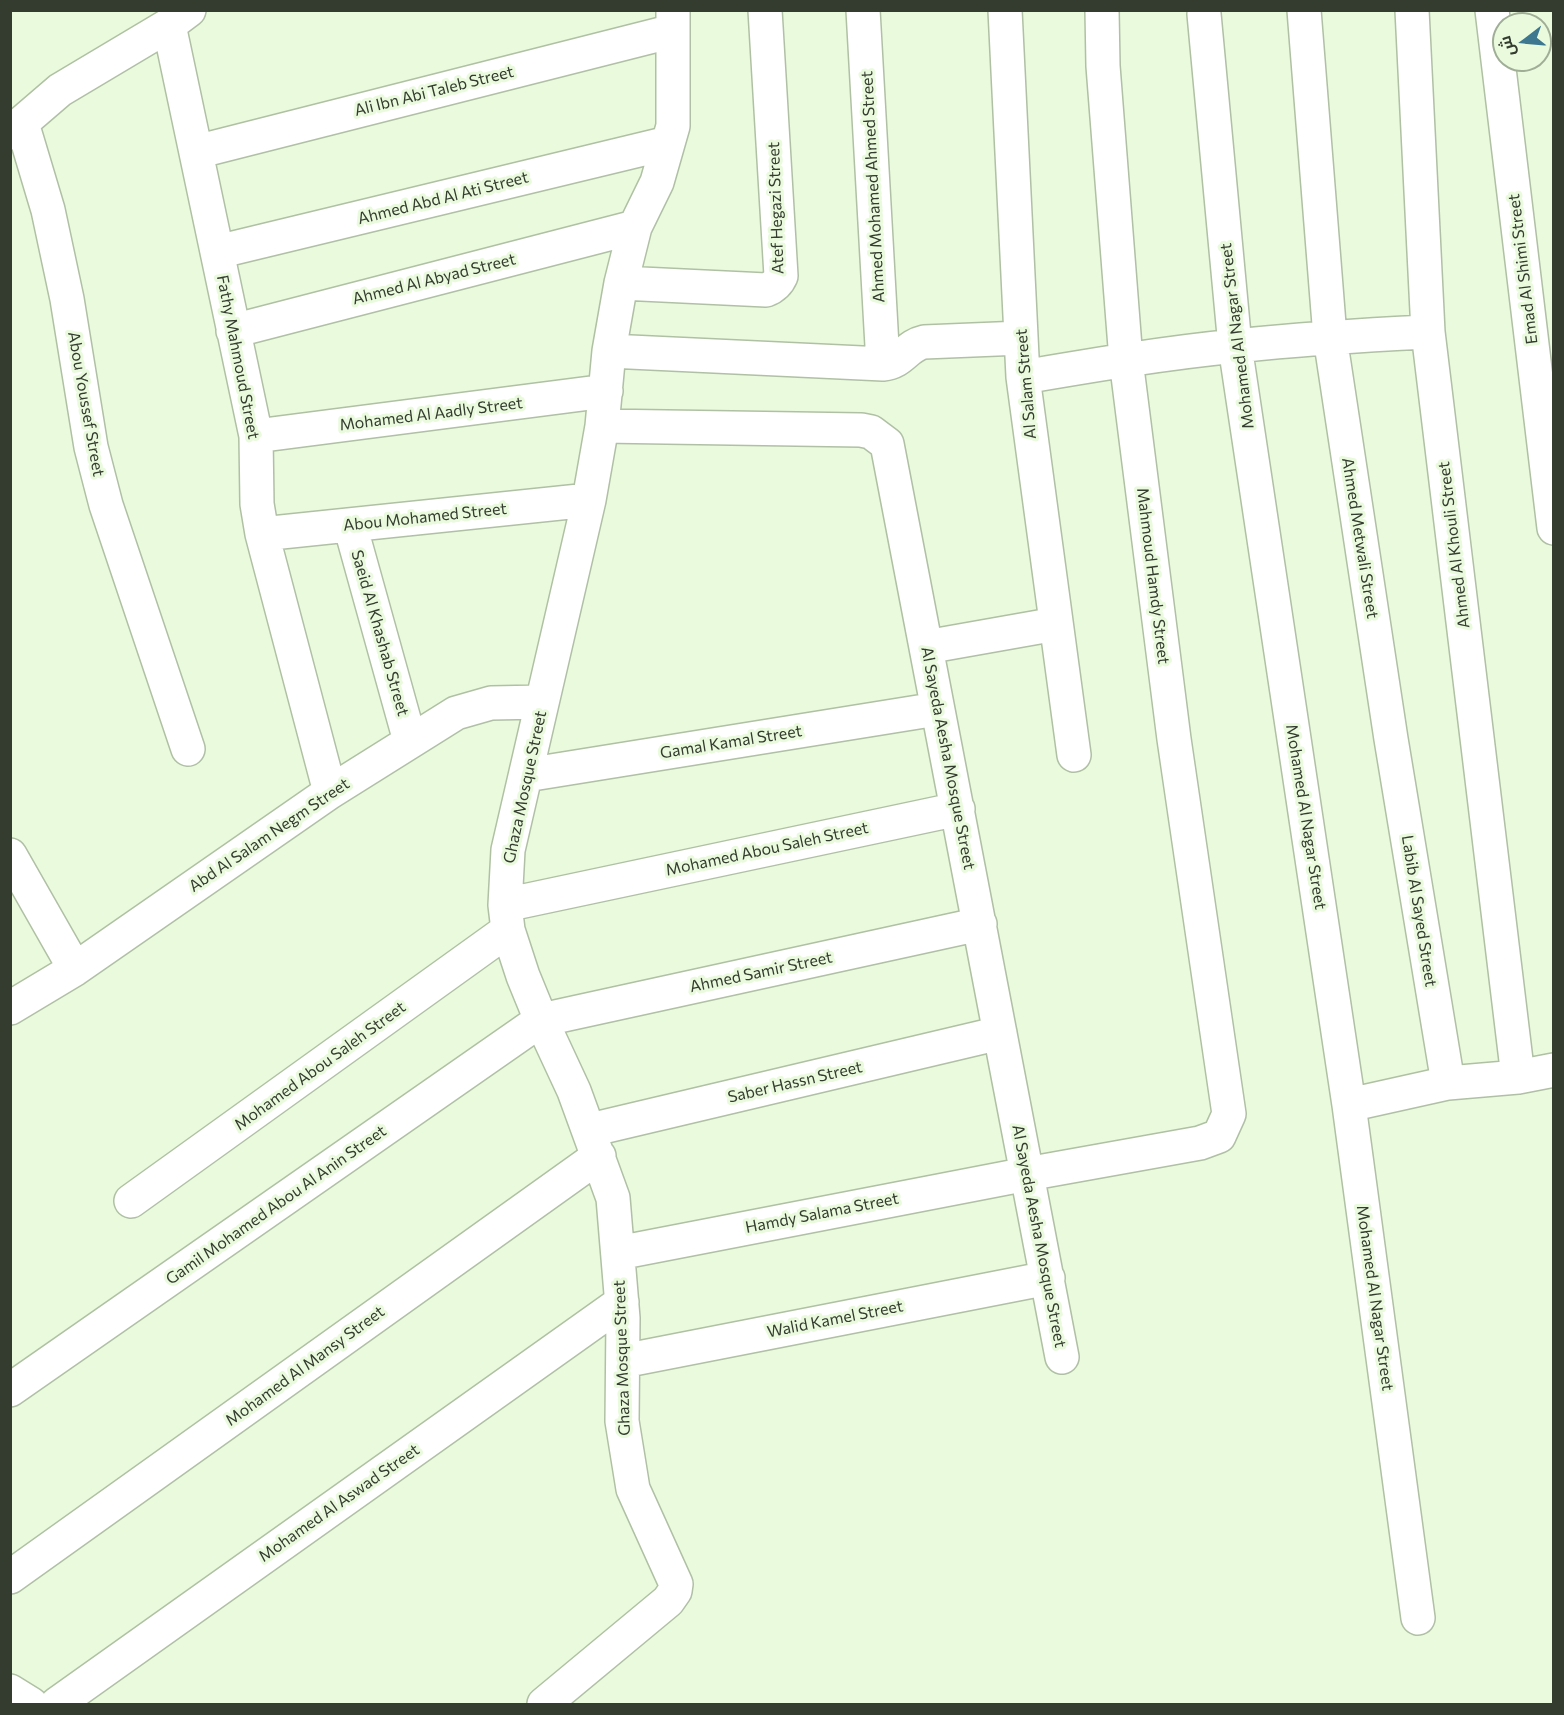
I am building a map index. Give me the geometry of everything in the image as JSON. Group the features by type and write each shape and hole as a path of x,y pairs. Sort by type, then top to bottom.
{"street":[{"name":"Atef Hegazi Street","path":"621,283 766,290 779,280 781,276 765,10"},
{"name":"Ahmed Mohamed Ahmed Street","path":"863,10 884,364"},
{"name":"Al Salam Street","path":"1005,10 1023,377 1074,755"},
{"name":"Mahmoud Hamdy Street","path":"1102,10 1103,66 1126,360 1174,739 1229,1114 1219,1136"},
{"name":"Ahmed Metwali Street","path":"1304,10 1330,337 1391,739"},
{"name":"Ahmed Al Khouli Street","path":"1412,10 1428,332 1518,1077"},
{"name":"Emad Al Shimi Street","path":"1492,10 1554,528"},
{"name":"Mohamed Al Nagar Street","path":"1204,14 1235,346 1349,1105 1418,1618"},
{"path":"16,128 60,90 179,18"},
{"name":"Fathy Mahmoud Street","path":"179,18 195,152 256,436 257,504 262,534 330,792"},
{"name":"Ghaza Mosque Street","path":"544,1704 668,1601 675,1591 675,1578 633,1489 622,1421 622,1302 613,1198 574,1091 523,976 506,917 508,850 589,500 602,426 609,351 621,283 635,227 657,182 673,126 673,21"},
{"name":"Ali Ibn Abi Taleb Street","path":"195,152 673,21"},
{"name":"Abou Youssef Street","path":"16,128 48,210 68,299 91,447 106,505 188,749"},
{"name":"Ahmed Abd Al Ati Street","path":"217,252 668,143"},
{"name":"Ahmed Al Abyad Street","path":"233,331 635,227"},
{"path":"1023,377 1126,360 1235,346 1330,337 1428,332"},
{"path":"609,351 884,364 893,363 917,344 1021,338"},
{"name":"Mohamed Al Aadly Street","path":"256,436 606,391"},
{"name":"Al Sayeda Aesha Mosque Street","path":"602,426 861,430 871,432 887,444 1062,1356"},
{"name":"Abou Mohamed Street","path":"262,534 589,500"},
{"name":"Saeid Al Khashab Street","path":"350,525 410,741"},
{"path":"926,647 1056,624"},
{"name":"Abd Al Salam Negm Street","path":"10,1008 75,969 330,792 456,713 491,703 543,702"},
{"name":"Gamal Kamal Street","path":"526,775 937,709"},
{"name":"Labib Al Sayed Street","path":"1391,739 1448,1083"},
{"name":"Mohamed Abou Saleh Street","path":"131,1201 506,917 958,809"},
{"path":"10,855 75,969"},
{"name":"Ahmed Samir Street","path":"541,1020 980,924"},
{"name":"Gamil Mohamed Abou Al Anin Street","path":"10,1390 541,1020"},
{"name":"Saber Hassn Street","path":"594,1143 1000,1033"},
{"path":"1349,1105 1448,1083 1518,1077 1554,1070"},
{"name":"Hamdy Salama Street","path":"618,1253 1200,1143 1219,1136"},
{"name":"Mohamed Al Mansy Street","path":"10,1577 594,1143"},
{"name":"Walid Kamel Street","path":"623,1360 1048,1278"},
{"name":"Mohamed Al Aswad Street","path":"57,1704 622,1302"}]}
